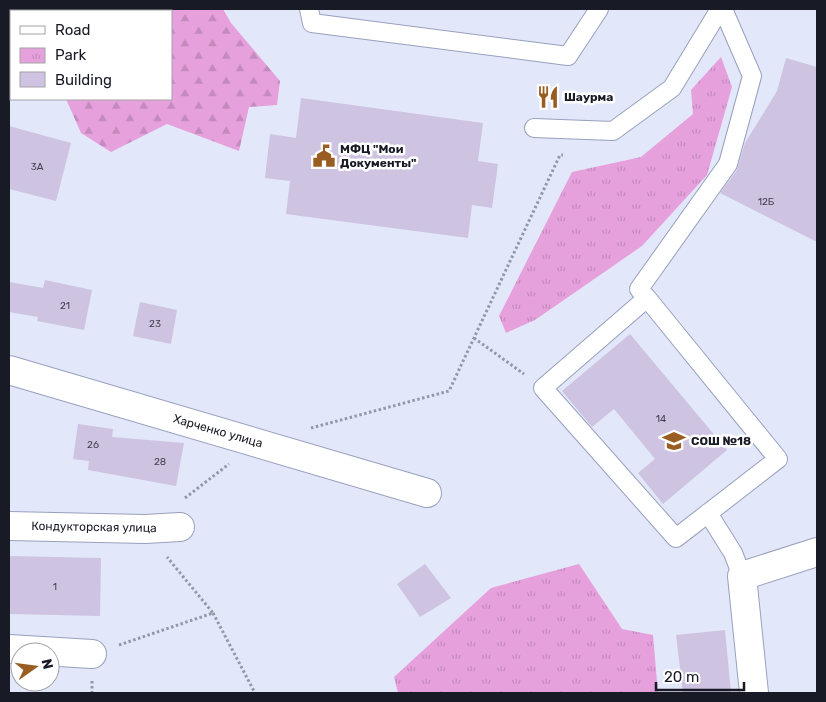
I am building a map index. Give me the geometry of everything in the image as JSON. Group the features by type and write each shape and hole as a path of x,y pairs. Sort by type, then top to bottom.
{"street":[{"name":"Харченко улица","path":"9,370 427,493"},
{"name":"Кондукторская улица","path":"9,526 145,529 180,527"},
{"path":"754,693 742,576 817,552"},
{"path":"9,649 92,654"}],"lane":[{"path":"309,9 312,23 568,56 599,9"},
{"path":"534,128 613,131 672,88 722,9"},
{"path":"647,298 543,388 676,538 778,459 639,288 728,164 752,76 722,9"},
{"path":"708,513 733,553 742,576"}],"path":[{"path":"305,430 449,390 560,155 568,154"},
{"path":"474,338 504,360"},
{"path":"182,500 257,443"},
{"path":"145,529 213,613 255,693"},
{"path":"92,693 92,654 213,613"}],"green space":[{"path":"9,9 223,9 231,23 280,81 277,105 249,107 239,151 167,124 111,152 81,133 66,100 172,100 172,10 10,10 9,34"},
{"path":"721,57 732,87 707,175 642,246 535,320 506,333 499,316 572,172 641,157 693,114 691,90"},
{"path":"579,564 622,629 653,635 658,693 398,693 394,677 491,588"}],"building":[{"path":"786,58 817,67 817,242 720,193 737,170 745,143 777,91"},
{"path":"301,98 483,123 478,161 498,164 492,208 472,205 468,238 286,214 290,181 265,178 270,134 296,138"},
{"path":"9,126 71,143 56,201 9,189"},
{"path":"45,280 92,290 84,330 37,321 38,317 9,312 9,282 43,288"},
{"path":"140,302 177,310 171,344 133,336"},
{"name":"СОШ №18","path":"630,334 727,450 663,504 638,473 655,459 614,409 592,427 562,391"},
{"path":"78,424 113,429 112,437 184,443 176,486 88,470 89,461 73,459"},
{"path":"9,556 101,558 100,616 9,614"},
{"path":"425,564 451,598 420,617 397,584"},
{"path":"725,630 731,693 683,693 676,635"}],"place":[{"name":"Шаурма","path":"548,97"},
{"name":"МФЦ \"Мои Документы\"","path":"324,156"},
{"name":"СОШ №18","path":"674,441"}]}
